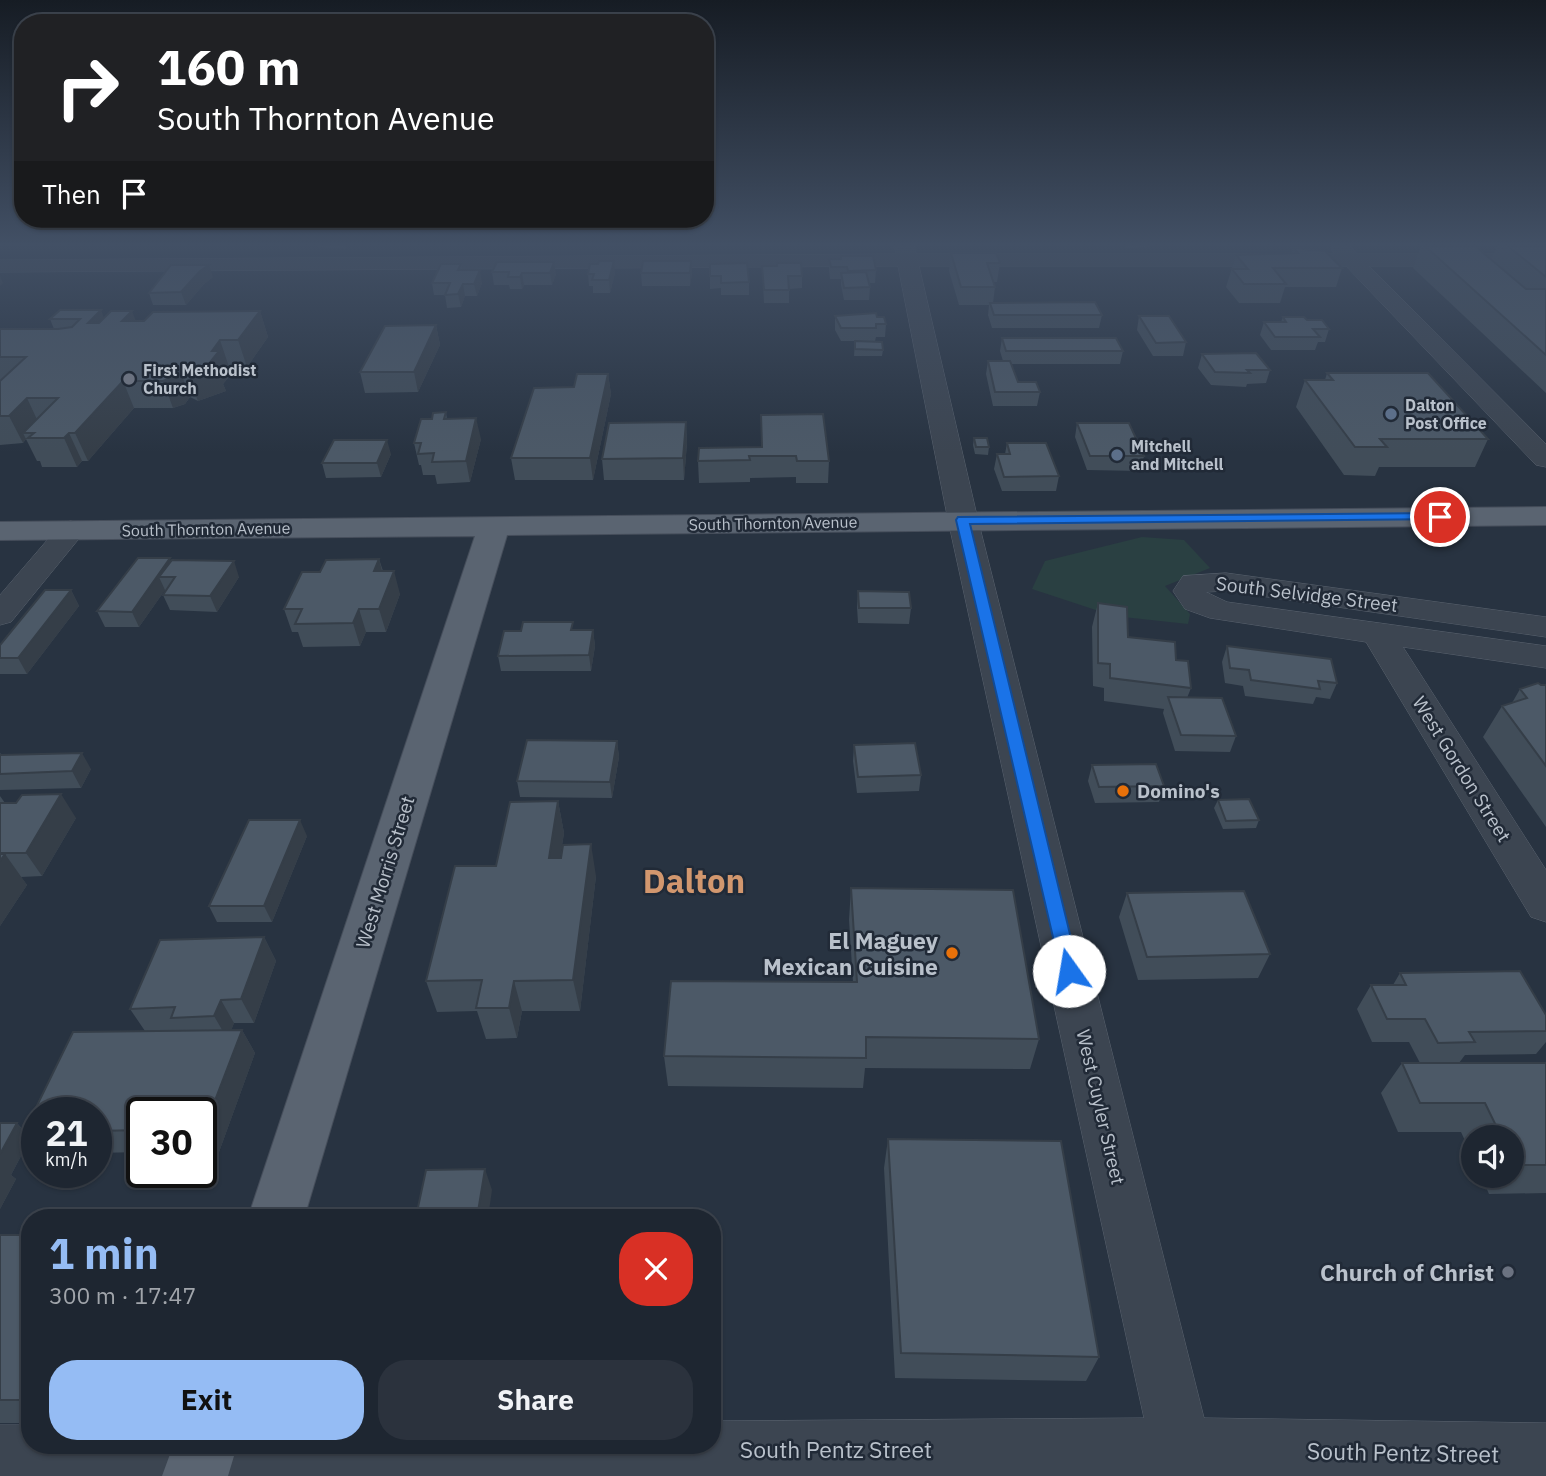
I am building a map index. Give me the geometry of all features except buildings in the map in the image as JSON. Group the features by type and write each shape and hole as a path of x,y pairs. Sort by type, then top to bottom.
{"main road":[{"name":"South Thornton Avenue","path":"0,531 1546,516"},
{"name":"West Morris Street","path":"279,1209 494,526"}],"street":[{"name":"West Cuyler Street","path":"918,315 963,520 1185,1462"},
{"path":"1406,315 1546,458"},
{"path":"0,615 71,530"},
{"name":"South Selvidge Street","path":"1546,627 1226,582 1201,581 1194,583 1189,591 1196,602 1221,611 1546,657"},
{"name":"West Gordon Street","path":"1378,634 1546,905"},
{"name":"South Pentz Street","path":"0,1456 1185,1462 1546,1454"}],"green space":[{"path":"1142,537 1184,540 1210,568 1165,586 1190,614 1188,624 1114,616 1032,589 1045,561"}],"place":[{"name":"First Methodist Church","path":"129,379"},
{"name":"Dalton Post Office","path":"1391,414"},
{"name":"Mitchell and Mitchell","path":"1117,455"},
{"name":"Domino's","path":"1123,791"},
{"name":"El Maguey Mexican Cuisine","path":"952,953"},
{"name":"Church of Christ","path":"1508,1272"}],"district":[{"name":"Dalton","path":"694,880"}],"route":[{"path":"1069,971 963,520 1440,517"}]}
